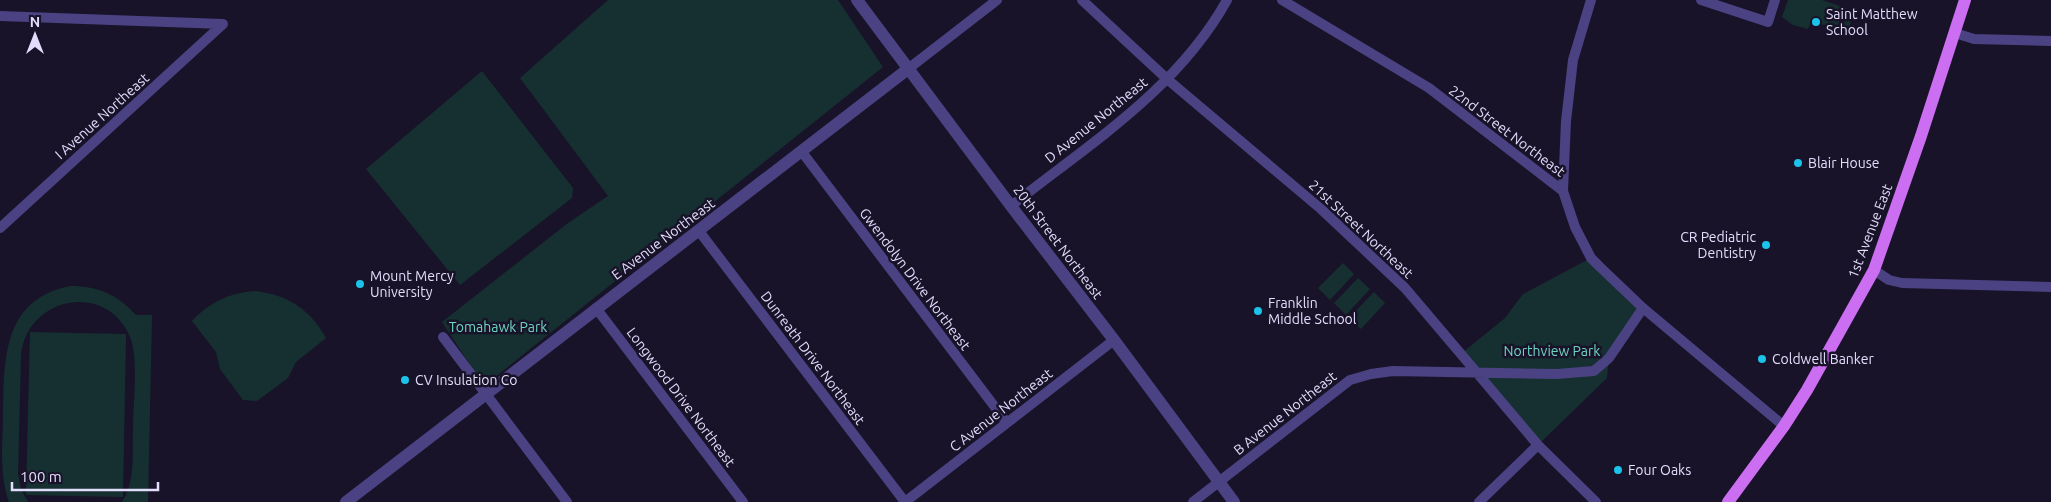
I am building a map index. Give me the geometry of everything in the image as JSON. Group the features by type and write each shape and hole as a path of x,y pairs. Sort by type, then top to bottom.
{"main road":[{"name":"1st Avenue East","path":"1728,502 1784,426 1807,390 1874,270 1921,136 1965,0"}],"street":[{"name":"20th Street Northeast","path":"858,0 1234,502"},
{"name":"E Avenue Northeast","path":"346,502 997,0"},
{"name":"21st Street Northeast","path":"1082,0 1168,79 1321,209 1405,288 1538,445 1596,502"},
{"name":"D Avenue Northeast","path":"1011,206 1138,108 1168,79 1197,46 1227,0"},
{"name":"22nd Street Northeast","path":"1282,0 1429,88 1563,190 1575,227 1591,258 1643,308 1784,426"},
{"path":"1563,190 1566,121 1573,60 1591,0"},
{"path":"1701,0 1768,22 1775,0"},
{"name":"I Avenue Northeast","path":"0,16 223,24 0,228"},
{"path":"1955,32 1974,39 2051,41"},
{"name":"Gwendolyn Drive Northeast","path":"802,152 1007,423"},
{"name":"Dunreath Drive Northeast","path":"699,231 905,502"},
{"path":"1874,270 1889,280 1902,284 2051,287"},
{"name":"Longwood Drive Northeast","path":"596,308 744,502"},
{"name":"B Avenue Northeast","path":"1193,502 1350,380 1371,374 1393,371 1572,374 1594,371 1609,358 1643,308"},
{"path":"443,337 567,502"},
{"name":"C Avenue Northeast","path":"905,502 1114,340"},
{"path":"1478,502 1538,445"}],"green space":[{"name":"Tomahawk Park","path":"608,0 838,0 883,67 484,386 442,322 568,223 608,196 520,78"},
{"path":"1788,0 1822,0 1854,11 1848,32 1811,21 1808,29 1793,25 1782,17"},
{"path":"482,71 573,188 572,198 460,285 366,169"},
{"name":"Northview Park","path":"1591,258 1643,308 1609,358 1607,378 1538,445 1462,353 1505,318 1523,294"},
{"path":"1343,263 1354,274 1330,300 1318,288"},
{"path":"1358,278 1370,289 1346,315 1334,303"},
{"path":"71,286 99,290 115,297 136,315 152,315 148,502 122,502 129,485 132,466 135,369 133,346 130,337 119,319 104,308 87,303 69,303 52,309 37,319 26,335 21,355 18,474 21,489 28,502 9,502 4,483 2,453 4,379 6,357 11,337 19,320 31,305 48,293"},
{"path":"255,291 278,296 297,305 313,319 326,338 296,362 288,378 257,401 243,400 220,369 216,352 192,321 213,304 228,296"},
{"path":"1374,292 1385,303 1361,329 1349,318"},
{"path":"30,332 126,334 123,497 26,495"}],"place":[{"name":"Saint Matthew School","path":"1816,22"},
{"name":"Blair House","path":"1798,163"},
{"name":"CR Pediatric Dentistry","path":"1766,245"},
{"name":"Mount Mercy University","path":"360,284"},
{"name":"Franklin Middle School","path":"1258,311"},
{"name":"Coldwell Banker","path":"1762,359"},
{"name":"CV Insulation Co","path":"405,380"},
{"name":"Four Oaks","path":"1618,470"}]}
